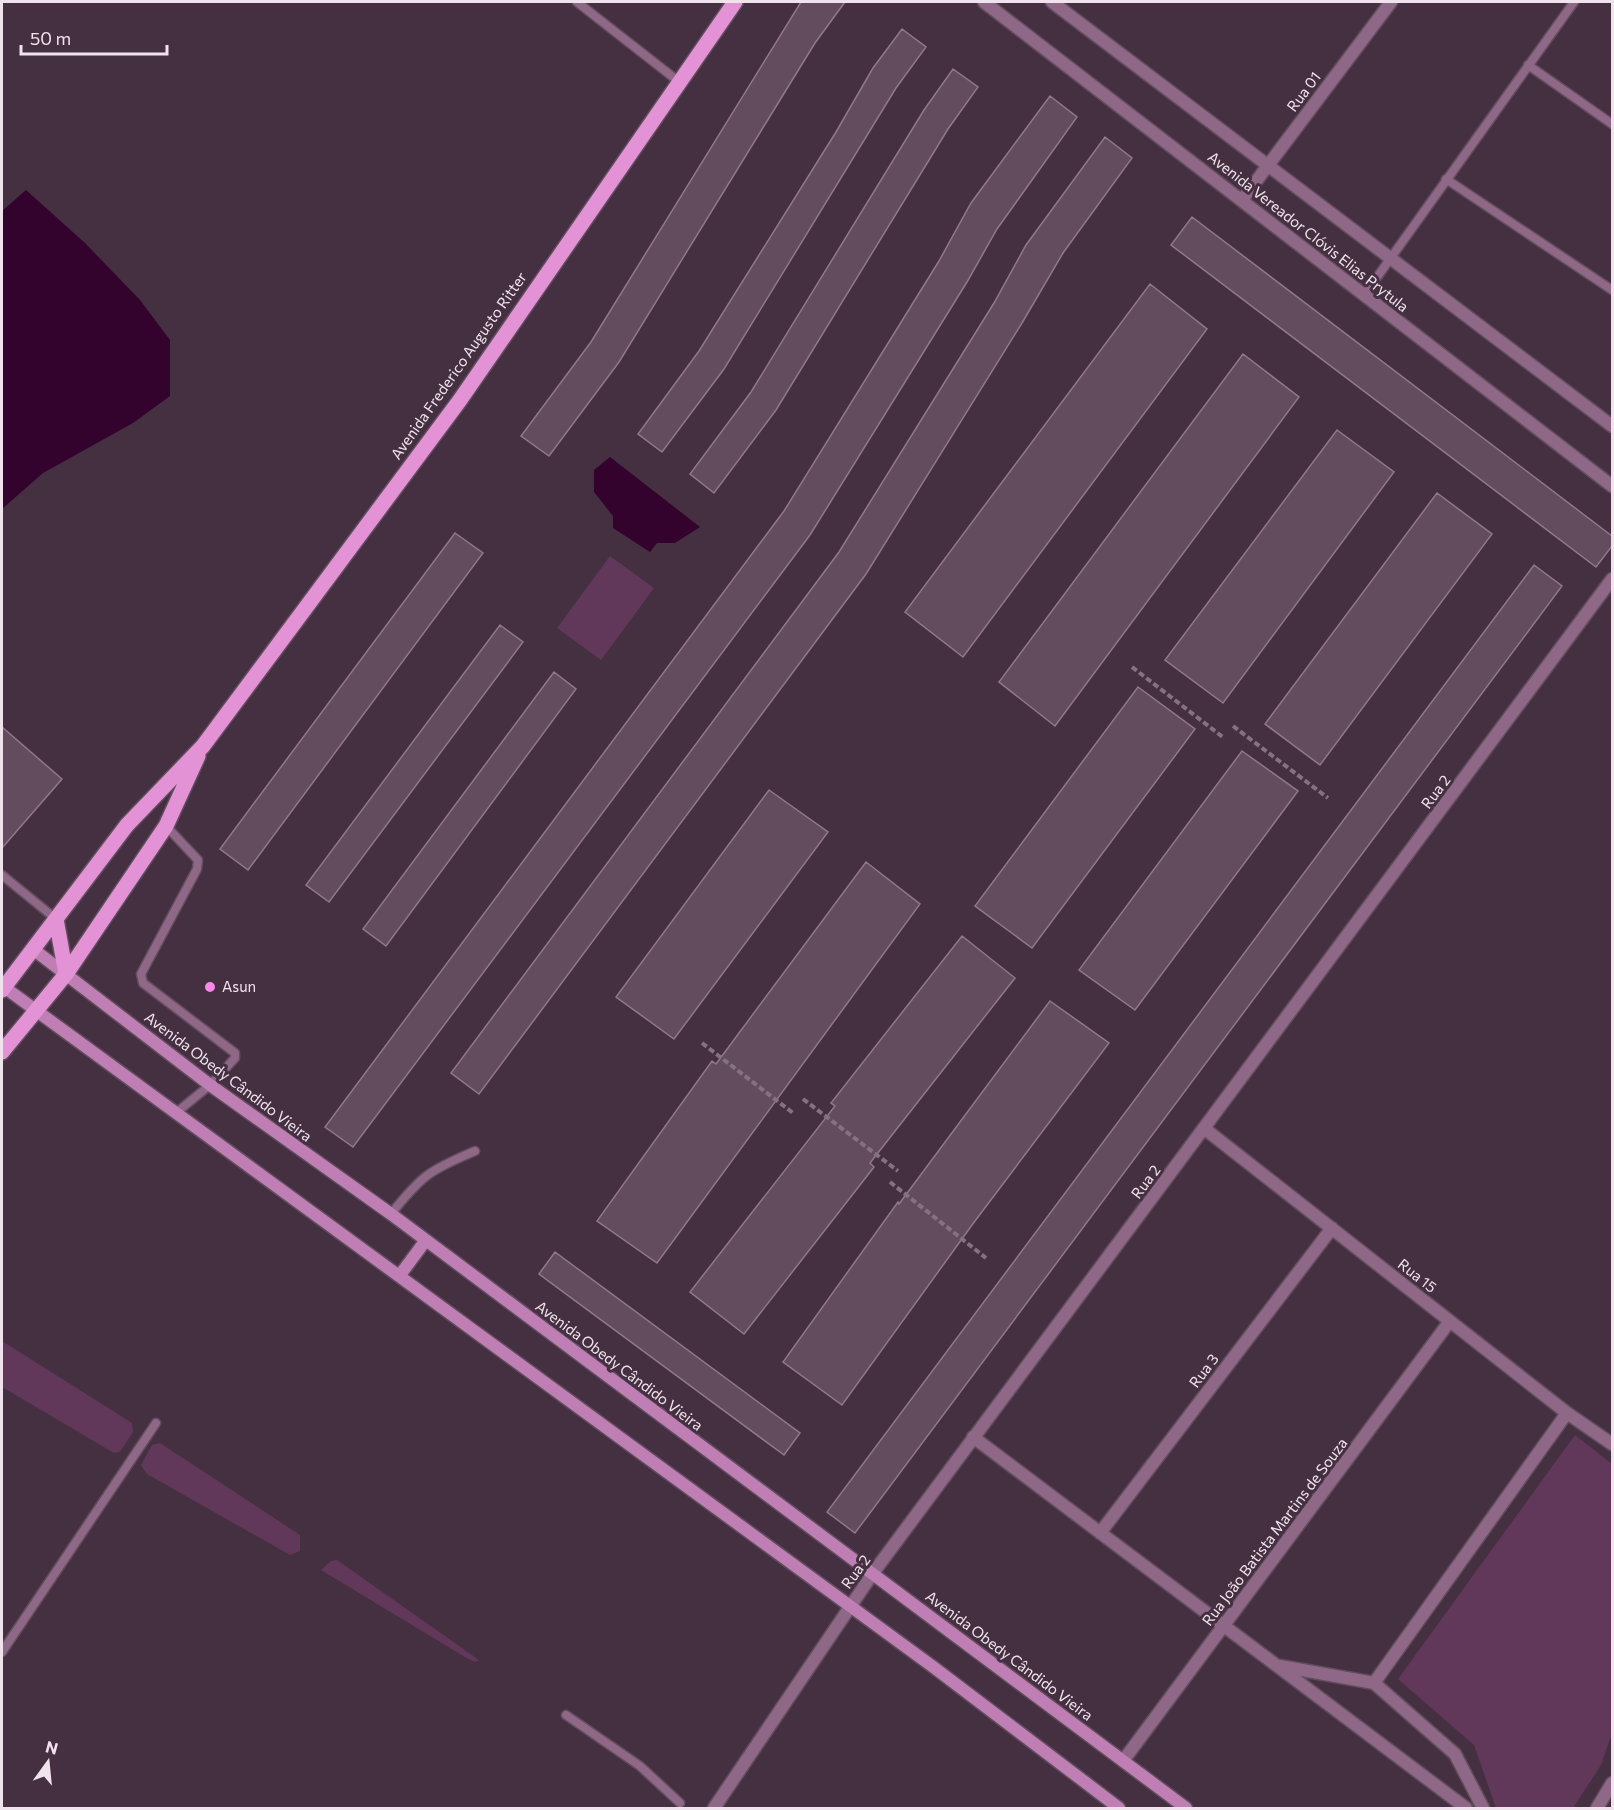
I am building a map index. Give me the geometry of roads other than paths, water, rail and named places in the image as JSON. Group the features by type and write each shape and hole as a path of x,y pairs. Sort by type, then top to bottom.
{"main road":[{"name":"Avenida Frederico Augusto Ritter","path":"3,989 127,825 203,746 459,400 678,81 735,2"},
{"name":"Avenida Frederico Augusto Ritter","path":"2,1052 66,974 166,826 203,746"},
{"path":"56,920 66,974"},
{"name":"Avenida Obedy Cândido Vieira","path":"33,949 210,1085 391,1214 1186,1809"},
{"path":"3,989 177,1112 932,1666 1119,1809"},
{"path":"399,1275 426,1240"}],"street":[{"name":"Avenida Vereador Clóvis Elias Prytula","path":"984,2 1612,486"},
{"name":"Avenida Vereador Clóvis Elias Prytula","path":"1052,2 1612,426"},
{"name":"Rua 01","path":"1242,200 1390,2"},
{"name":"Rua 2","path":"714,1809 849,1607 973,1437 1205,1129 1612,579"},
{"name":"Rua 15","path":"1205,1129 1567,1413 1612,1444"},
{"name":"Rua 3","path":"1100,1533 1332,1228"},
{"name":"Rua João Batista Martins de Souza","path":"1123,1761 1450,1321"},
{"path":"1374,1683 1567,1413"},
{"path":"973,1437 1466,1809"},
{"path":"1276,1665 1374,1683 1455,1754 1483,1809"},
{"path":"1597,1809 1612,1783"}],"lane":[{"path":"576,2 678,81"},
{"path":"1365,294 1574,2"},
{"path":"1528,65 1612,124"},
{"path":"1446,178 1612,290"},
{"path":"166,826 198,860 197,869 141,974 143,983 235,1053 233,1063 177,1112"},
{"path":"2,875 56,920"},
{"path":"391,1214 417,1181 438,1167 475,1151"},
{"path":"2,1652 156,1423"},
{"path":"566,1715 640,1766 680,1803"}],"place":[{"name":"Asun","path":"210,987"}]}
